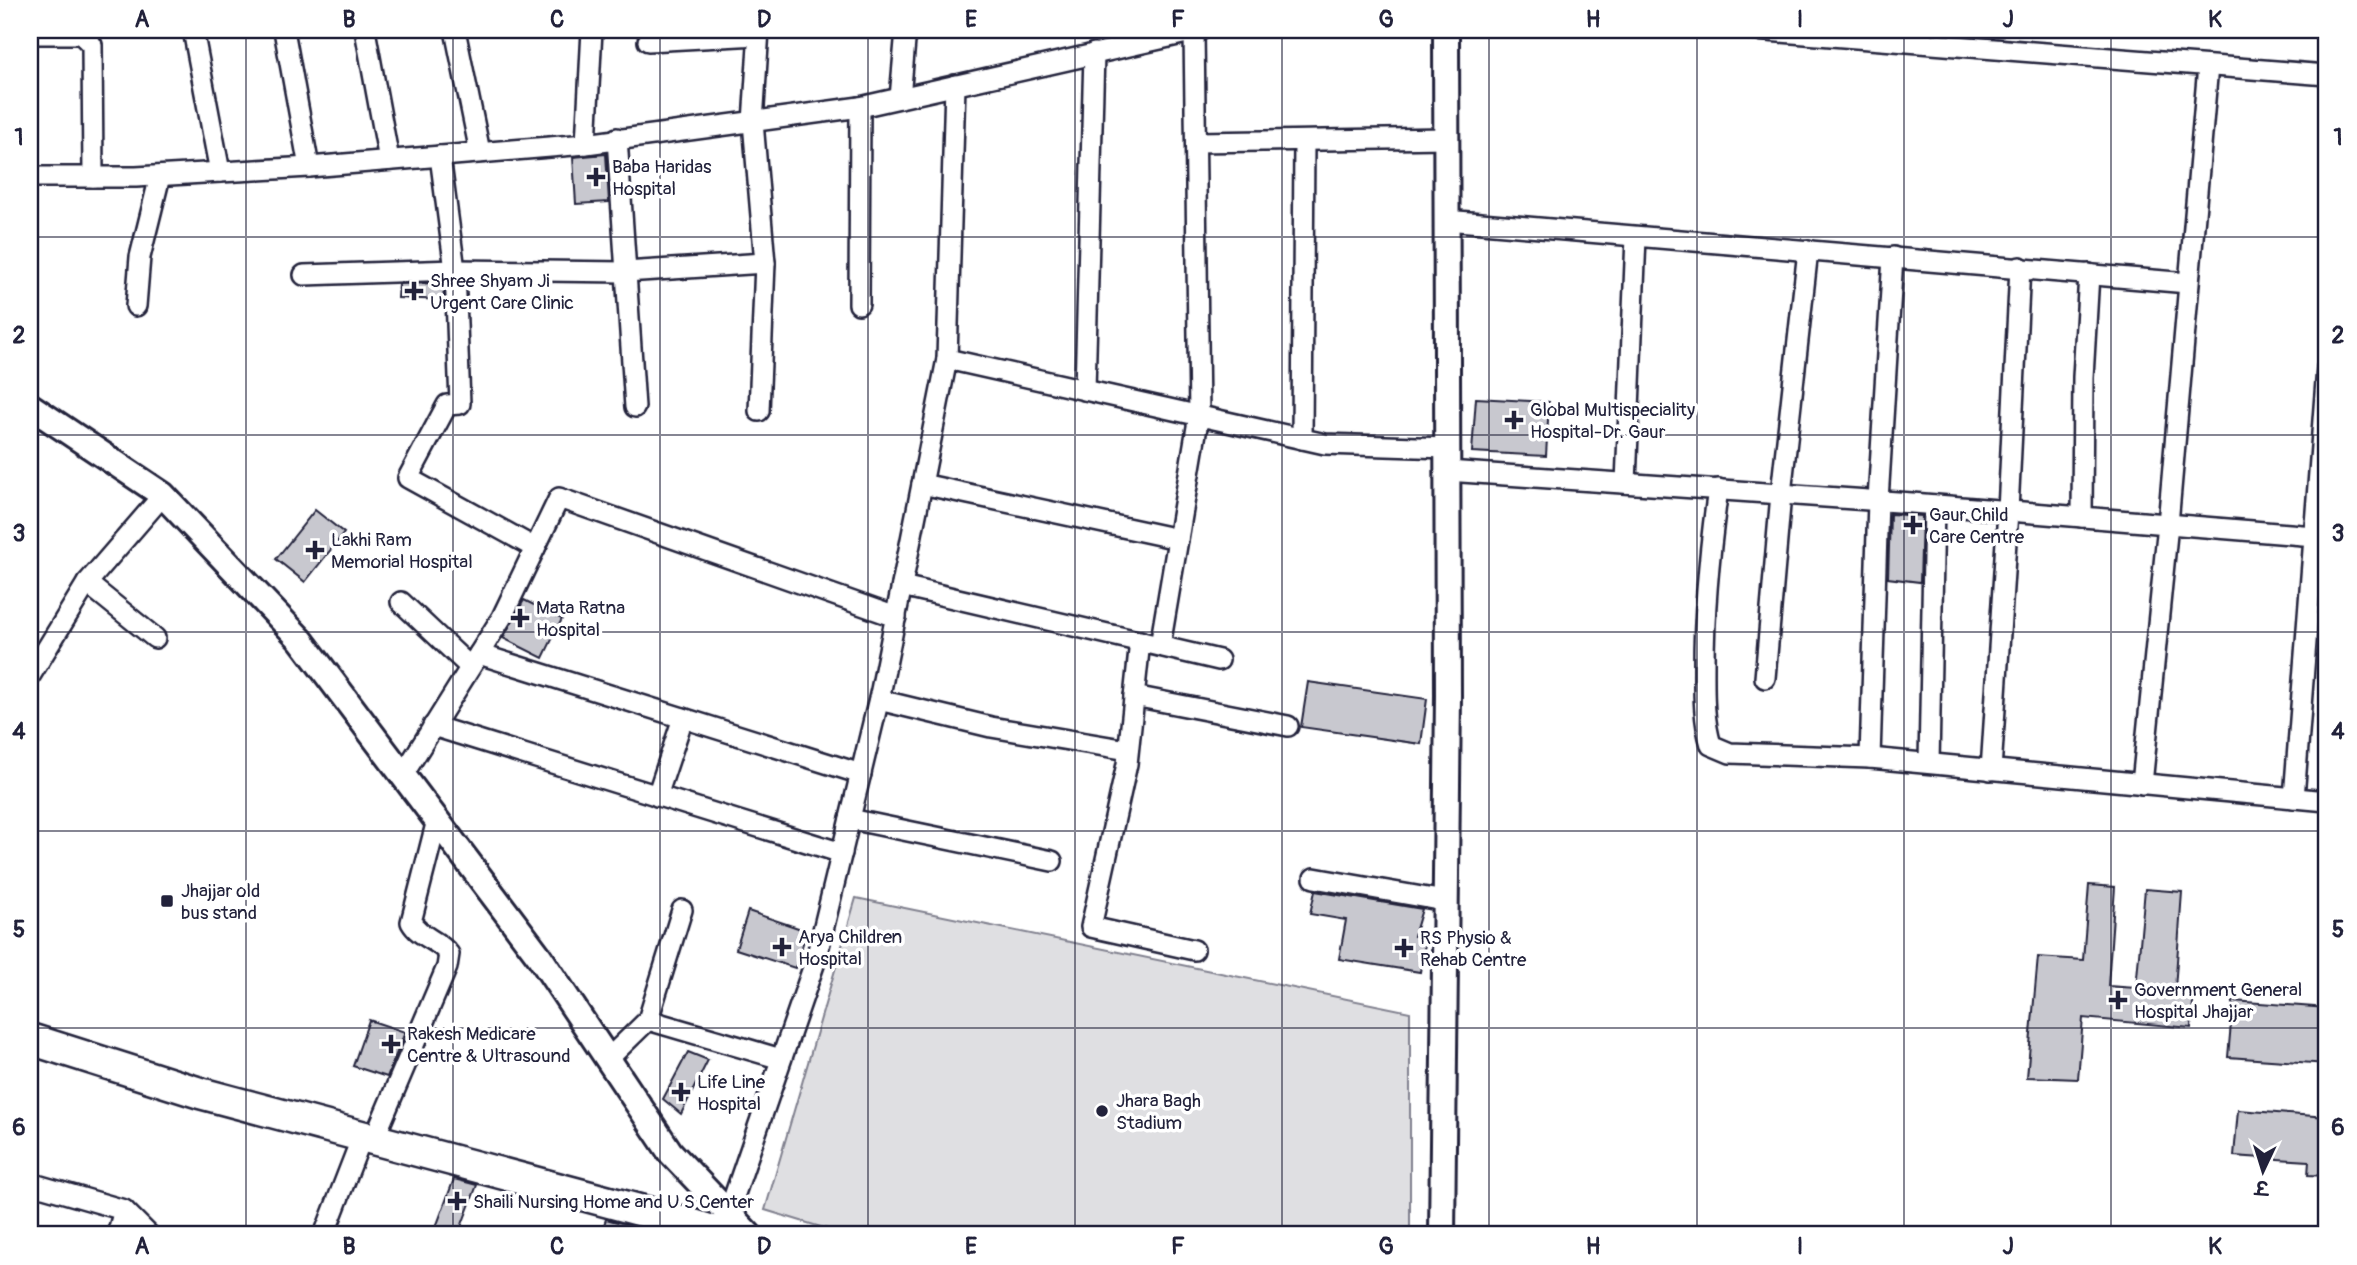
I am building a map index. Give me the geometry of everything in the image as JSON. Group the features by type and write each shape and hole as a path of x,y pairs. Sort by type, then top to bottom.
{"main road":[{"path":"30,1022 202,1076 650,1225 684,1222"},
{"path":"30,1039 200,1093 370,1132 632,1199 684,1222 729,1231"}],"street":[{"path":"193,30 220,172"},
{"path":"285,30 309,167"},
{"path":"365,30 389,160"},
{"path":"456,30 480,152"},
{"path":"586,144 592,30"},
{"path":"900,98 906,30"},
{"path":"30,177 160,176 309,167 586,144 860,107 1197,30 1199,415 1160,646"},
{"path":"1442,1235 1447,460 1446,30"},
{"path":"1753,30 2327,75"},
{"path":"30,34 79,31 92,45 93,177"},
{"path":"648,41 759,32 753,122 765,263 759,411"},
{"path":"1085,390 1094,53"},
{"path":"2142,784 2208,66"},
{"path":"729,1231 781,1059 816,959 879,700 896,617 947,359 956,85"},
{"path":"859,304 860,107"},
{"path":"617,138 635,407"},
{"path":"1196,142 1446,138"},
{"path":"1302,439 1304,141"},
{"path":"440,156 455,270 460,404 447,405 408,478 535,548"},
{"path":"136,306 140,257 160,176"},
{"path":"1446,220 2189,283"},
{"path":"1626,483 1636,237"},
{"path":"1765,678 1781,494 1808,250"},
{"path":"1870,758 1878,500 1893,257"},
{"path":"304,275 455,270 625,272 765,263"},
{"path":"1991,770 2020,267"},
{"path":"2081,517 2082,377 2089,274"},
{"path":"947,359 1325,444 1447,460 1626,483 1878,500 2321,537"},
{"path":"2294,798 2321,537 2327,368"},
{"path":"30,406 163,495 301,640 539,956 670,1152 729,1231"},
{"path":"922,484 1178,539"},
{"path":"1718,489 1708,564 1704,636 1704,720 1711,745 1730,753 1870,758 2327,801"},
{"path":"30,676 87,583 163,495"},
{"path":"403,775 502,617 559,498 896,617"},
{"path":"1928,763 1934,505"},
{"path":"87,583 156,638"},
{"path":"902,586 1219,660"},
{"path":"401,602 475,660 683,718 861,774"},
{"path":"1140,641 1128,750 1091,927 1194,950"},
{"path":"1134,696 1289,726"},
{"path":"879,700 991,727 1128,750"},
{"path":"657,796 683,718"},
{"path":"433,726 842,853"},
{"path":"850,819 1052,861"},
{"path":"324,1235 447,967 449,954 443,945 416,932 411,922 437,820"},
{"path":"1314,878 1445,901"},
{"path":"608,1059 648,1020 682,910"},
{"path":"648,1020 781,1059"},
{"path":"30,1183 124,1210 149,1235"},
{"path":"117,1235 124,1210"}],"shaded area":[{"name":"Jhara Bagh Stadium","path":"856,898 1410,1012 1410,1235 847,1235 765,1210"}],"building":[{"path":"606,154 609,202 576,204 573,157"},
{"path":"443,283 444,300 398,298 399,284"},
{"path":"1476,398 1549,402 1546,456 1472,452"},
{"path":"315,510 344,533 305,582 276,559"},
{"path":"1890,514 1922,516 1920,582 1888,578"},
{"path":"524,600 562,619 543,658 503,638"},
{"path":"1308,682 1427,699 1421,744 1301,727"},
{"path":"2089,885 2115,887 2108,986 2136,988 2145,889 2182,892 2175,989 2194,990 2191,1028 2083,1018 2078,1079 2027,1077 2038,957 2083,960"},
{"path":"1315,891 1422,909 1414,936 1426,938 1420,972 1339,959 1346,920 1310,914"},
{"path":"748,911 807,931 795,968 736,949"},
{"path":"2233,1001 2327,1008 2327,1064 2228,1057"},
{"path":"369,1020 405,1032 387,1077 353,1066"},
{"path":"688,1052 708,1060 681,1114 663,1099"},
{"path":"2238,1110 2327,1117 2327,1176 2308,1175 2309,1161 2234,1156"},
{"path":"454,1179 477,1185 458,1235 450,1235 435,1230"},
{"path":"606,1219 632,1226 628,1235 603,1228"}],"place":[{"name":"Baba Haridas Hospital","path":"596,177"},
{"name":"Shree Shyam Ji Urgent Care Clinic","path":"414,291"},
{"name":"Global Multispeciality Hospital-Dr. Gaur","path":"1514,420"},
{"name":"Gaur Child Care Centre","path":"1913,525"},
{"name":"Lakhi Ram Memorial Hospital","path":"315,550"},
{"name":"Mata Ratna Hospital","path":"520,618"},
{"name":"Jhajjar old bus stand","path":"167,901"},
{"name":"Arya Children Hospital","path":"782,947"},
{"name":"RS Physio & Rehab Centre","path":"1404,948"},
{"name":"Government General Hospital Jhajjar","path":"2118,1000"},
{"name":"Rakesh Medicare Centre & Ultrasound","path":"391,1044"},
{"name":"Life Line Hospital","path":"681,1092"},
{"name":"Jhara Bagh Stadium","path":"1102,1111"},
{"name":"Shaili Nursing Home and U S Center","path":"457,1201"}]}
